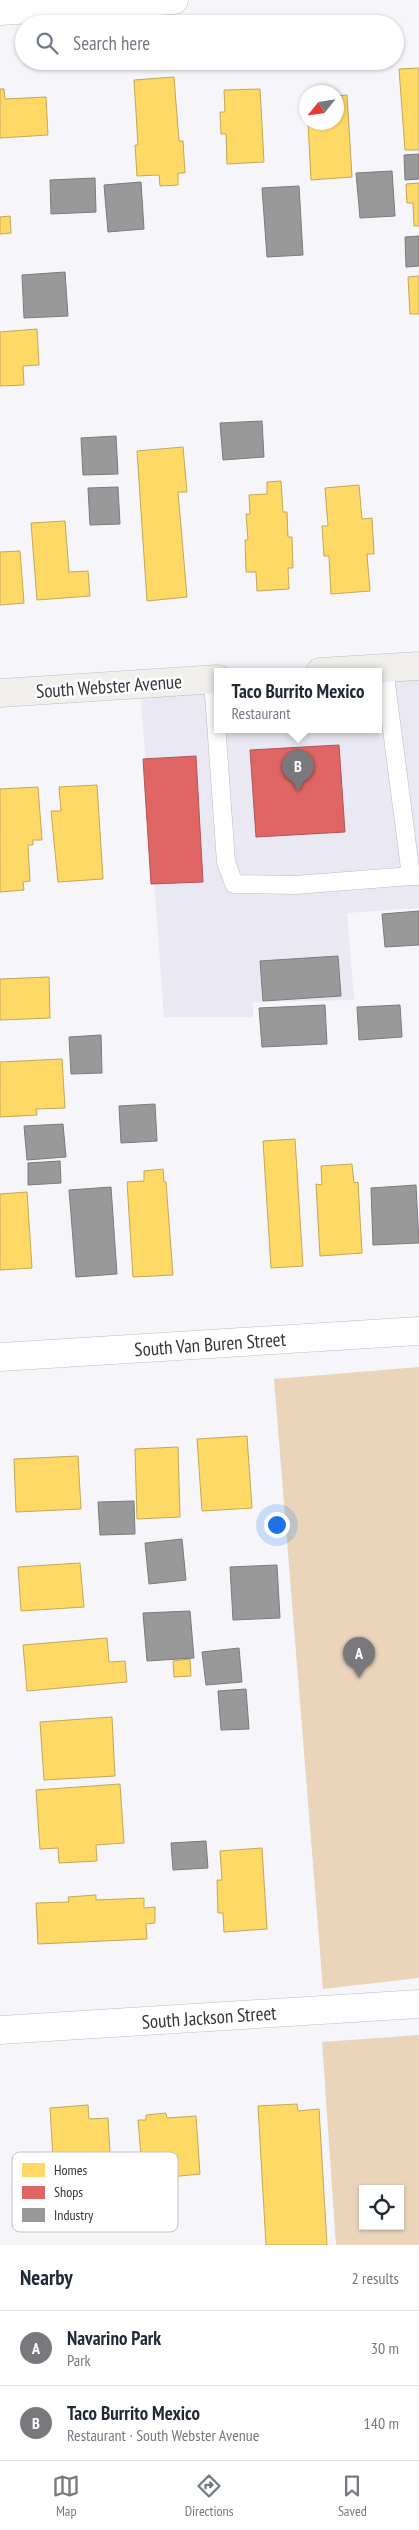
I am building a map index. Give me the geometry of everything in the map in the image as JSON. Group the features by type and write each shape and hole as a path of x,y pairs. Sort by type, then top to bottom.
{"main road":[{"path":"384,668 419,666"},
{"name":"South Webster Avenue","path":"0,693 214,679"}],"street":[{"path":"0,11 174,0"},
{"name":"South Van Buren Street","path":"0,1357 419,1331"},
{"name":"South Jackson Street","path":"0,2030 419,2004"}],"lane":[{"path":"219,733 226,862 234,884 294,885 415,876 384,668"}],"shaded area":[{"path":"419,666 419,908 347,913 354,1000 253,1002 253,1017 164,1017 140,684 214,679 214,733 382,733 382,671"},
{"path":"419,1367 419,1978 323,1989 274,1379"},
{"path":"419,2035 419,2245 336,2245 322,2042"}],"building: Homes":[{"path":"419,68 419,150 405,150 399,70"},
{"path":"174,77 179,141 183,141 185,173 178,173 178,185 160,186 159,175 137,176 135,145 138,145 134,80"},
{"path":"0,89 4,89 5,99 46,97 48,135 0,138"},
{"path":"260,89 264,162 227,164 226,134 221,134 220,112 225,112 224,90"},
{"path":"344,95 347,95 352,177 311,180 308,130 344,130"},
{"path":"419,183 419,226 414,226 413,203 407,203 406,184"},
{"path":"10,216 11,233 0,234 0,217"},
{"path":"419,276 419,314 410,314 408,277"},
{"path":"37,329 39,365 23,366 24,385 0,386 0,332"},
{"path":"183,447 187,492 178,492 187,597 147,601 137,451"},
{"path":"281,481 283,512 287,512 288,537 292,537 293,568 288,568 289,589 257,591 256,572 246,572 245,540 248,540 246,514 250,514 249,495 267,494 267,482"},
{"path":"359,485 362,519 372,518 374,554 367,554 370,591 331,594 329,556 324,556 322,526 328,526 325,488"},
{"path":"65,521 69,572 88,571 90,596 37,600 31,523"},
{"path":"20,551 24,603 0,605 0,552"},
{"path":"97,785 103,879 58,882 51,811 61,811 59,787"},
{"path":"38,787 42,840 33,840 33,845 28,845 30,881 23,882 24,890 0,892 0,789"},
{"path":"49,977 50,1018 0,1020 0,979"},
{"path":"62,1059 65,1108 36,1109 37,1115 0,1117 0,1062"},
{"path":"295,1139 303,1266 271,1268 263,1141"},
{"path":"352,1164 354,1183 358,1182 362,1253 320,1256 316,1184 322,1185 321,1166"},
{"path":"163,1169 164,1182 166,1182 173,1275 133,1277 127,1182 144,1181 144,1171"},
{"path":"27,1192 32,1268 0,1270 0,1194"},
{"path":"247,1436 252,1508 202,1511 197,1439"},
{"path":"178,1447 180,1517 137,1519 135,1449"},
{"path":"78,1456 81,1509 16,1512 14,1459"},
{"path":"80,1563 84,1607 21,1611 18,1567"},
{"path":"107,1638 109,1662 125,1661 127,1682 27,1691 23,1645"},
{"path":"190,1659 191,1676 174,1677 173,1661"},
{"path":"112,1717 115,1776 44,1780 40,1722"},
{"path":"120,1784 124,1843 96,1845 97,1861 59,1863 58,1848 40,1849 36,1790"},
{"path":"262,1848 267,1929 224,1932 223,1913 218,1913 217,1880 222,1880 220,1851"},
{"path":"96,1895 96,1900 144,1898 144,1908 155,1907 155,1923 146,1924 147,1939 38,1944 36,1903 69,1902 68,1897"},
{"path":"297,2104 298,2111 319,2109 327,2245 266,2245 258,2106"},
{"path":"88,2105 89,2119 108,2118 110,2152 53,2152 50,2108"},
{"path":"166,2113 167,2118 196,2116 200,2174 178,2176 178,2152 141,2152 138,2120 146,2120 146,2115"}],"building: Shops":[{"path":"339,745 345,832 256,837 250,750"},
{"path":"196,756 203,882 151,884 143,759"}],"building: Industry":[{"path":"419,154 419,179 405,180 404,155"},
{"path":"392,171 395,216 360,218 356,173"},
{"path":"95,178 96,212 51,214 50,180"},
{"path":"141,182 144,229 108,232 104,185"},
{"path":"299,186 303,255 267,257 262,188"},
{"path":"419,236 419,266 406,267 405,237"},
{"path":"65,272 68,316 24,318 22,275"},
{"path":"262,421 264,457 223,460 220,423"},
{"path":"116,436 118,474 83,475 81,438"},
{"path":"118,487 120,524 90,525 88,488"},
{"path":"419,911 419,945 385,947 382,914"},
{"path":"338,956 341,996 263,1001 260,961"},
{"path":"325,1005 327,1044 262,1047 259,1008"},
{"path":"400,1005 402,1037 359,1040 357,1007"},
{"path":"101,1035 102,1073 71,1074 69,1037"},
{"path":"155,1104 157,1141 121,1143 119,1106"},
{"path":"63,1124 66,1157 27,1160 24,1126"},
{"path":"60,1161 61,1183 28,1185 28,1163"},
{"path":"416,1185 419,1243 373,1245 371,1188"},
{"path":"111,1187 117,1274 76,1277 69,1190"},
{"path":"134,1501 135,1534 100,1535 98,1502"},
{"path":"182,1539 186,1580 149,1584 145,1543"},
{"path":"277,1565 280,1618 233,1620 230,1567"},
{"path":"190,1611 194,1658 147,1661 143,1613"},
{"path":"239,1648 242,1682 206,1685 202,1652"},
{"path":"246,1689 249,1729 221,1730 218,1691"},
{"path":"206,1841 208,1868 173,1870 171,1843"}],"place":[{"name":"Taco Burrito Mexico","path":"298,791"},
{"name":"Navarino Park","path":"359,1678"}]}
